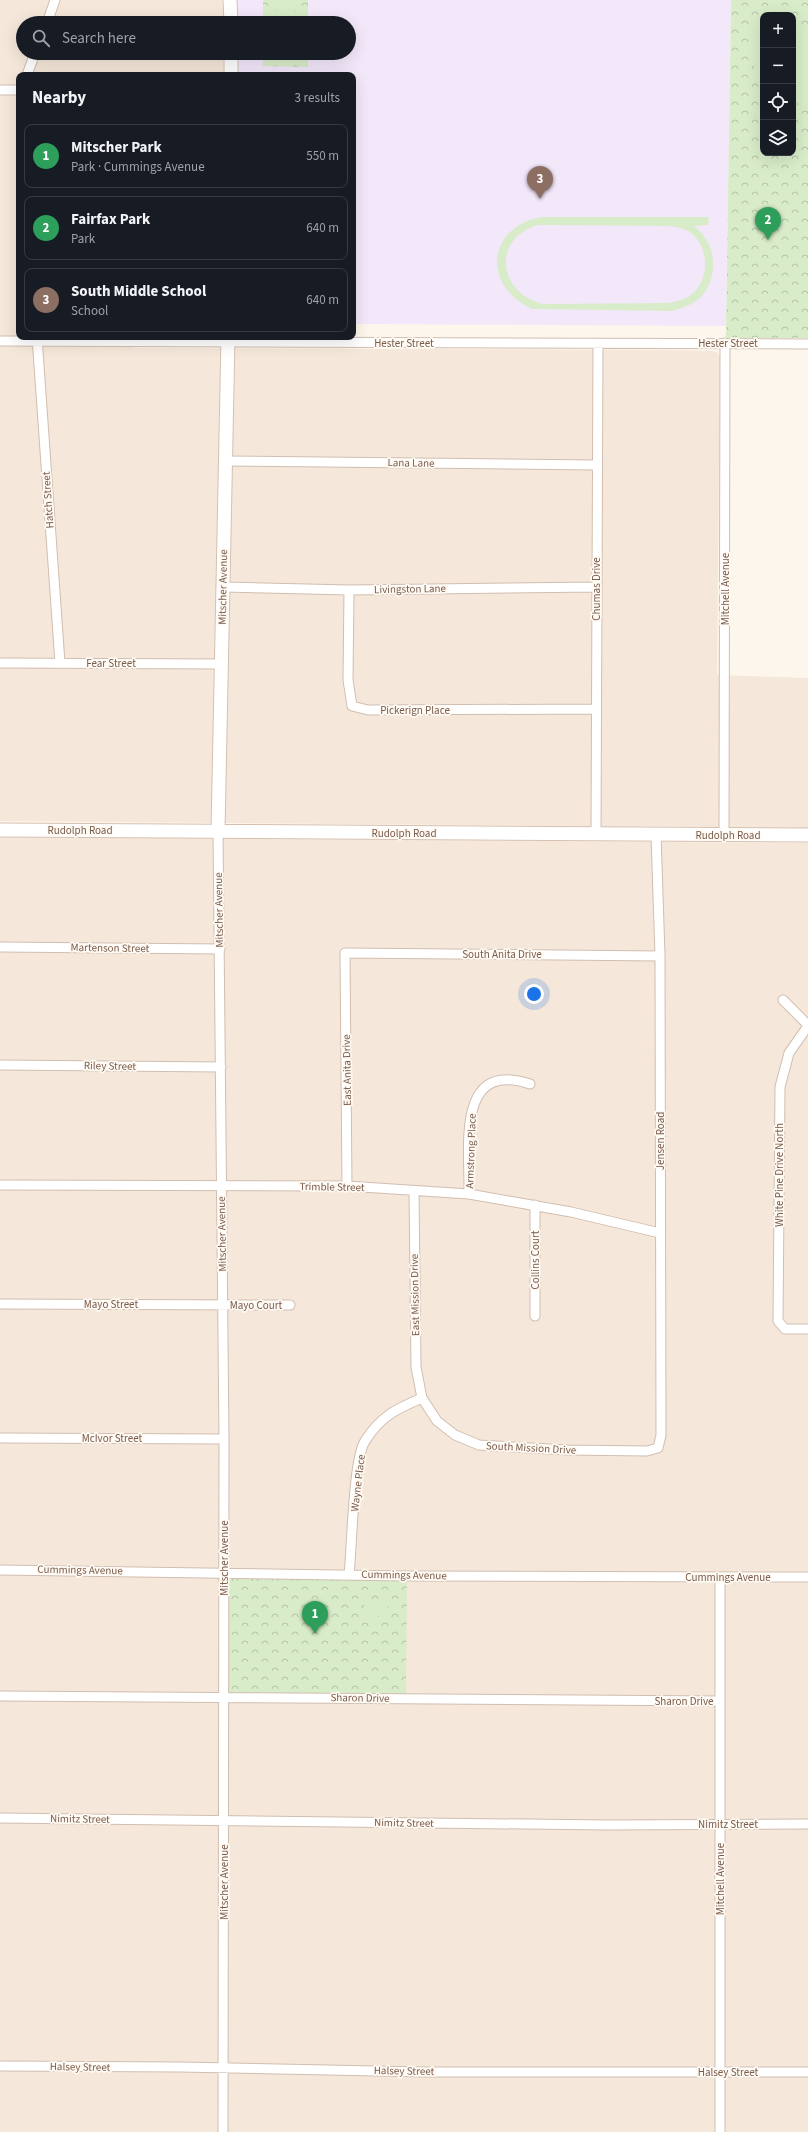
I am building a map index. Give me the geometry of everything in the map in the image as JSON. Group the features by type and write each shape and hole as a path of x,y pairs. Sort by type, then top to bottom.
{"street":[{"path":"49,16 55,0"},
{"path":"230,0 231,16"},
{"path":"28,72 32,60"},
{"path":"230,72 231,60"},
{"path":"0,90 16,90"},
{"name":"Hester Street","path":"0,341 18,340"},
{"name":"Hatch Street","path":"37,340 60,663"},
{"name":"Hester Street","path":"228,340 598,344 808,344"},
{"name":"Mitscher Avenue","path":"223,2132 225,1696 218,831 223,664 228,340"},
{"name":"Mitchell Avenue","path":"724,834 726,343"},
{"name":"Chumas Drive","path":"596,834 595,709 598,344"},
{"name":"Lana Lane","path":"225,460 597,465"},
{"name":"Livingston Lane","path":"223,587 349,590 596,587"},
{"name":"Pickerign Place","path":"349,590 348,680 352,706 360,709 375,710 595,709"},
{"name":"Fear Street","path":"0,663 223,664"},
{"name":"Rudolph Road","path":"0,830 808,835"},
{"name":"Jensen Road","path":"656,834 660,956 661,1436 658,1448"},
{"name":"Martenson Street","path":"0,947 220,949"},
{"name":"South Anita Drive","path":"345,953 660,956"},
{"name":"East Anita Drive","path":"345,953 347,1186"},
{"path":"783,1000 808,1026"},
{"name":"White Pine Drive North","path":"808,1026 789,1052 780,1087 778,1321 785,1329 808,1329"},
{"name":"Riley Street","path":"0,1065 221,1067"},
{"name":"Armstrong Place","path":"469,1194 470,1117 474,1100 480,1091 489,1084 502,1079 516,1080 530,1084"},
{"name":"Trimble Street","path":"0,1185 221,1187 347,1186 469,1194 616,1221 660,1233"},
{"name":"East Mission Drive","path":"414,1191 416,1367 422,1398"},
{"name":"Collins Court","path":"535,1205 536,1316"},
{"name":"Mayo Street","path":"0,1304 223,1305"},
{"name":"Mayo Court","path":"223,1305 290,1305"},
{"name":"South Mission Drive","path":"422,1398 437,1421 455,1435 479,1445 567,1450 647,1451 658,1448"},
{"name":"Wayne Place","path":"349,1574 357,1471 364,1443 376,1426 395,1409 422,1398"},
{"name":"McIvor Street","path":"0,1438 224,1439"},
{"name":"Cummings Avenue","path":"0,1570 808,1577"},
{"name":"Mitchell Avenue","path":"720,1577 720,2132"},
{"name":"Sharon Drive","path":"0,1696 225,1696 719,1701"},
{"name":"Nimitz Street","path":"0,1818 607,1825 808,1824"},
{"name":"Halsey Street","path":"0,2066 426,2072 808,2072"}],"shaded area":[{"path":"0,0 222,0 223,13 223,16 16,16 16,60 223,60 223,72 16,72 16,340 134,340 134,348 682,350 713,351 718,353 720,358 717,675 808,678 808,828 641,826 616,829 576,826 0,821"},
{"path":"230,0 731,0 726,326 356,324 356,72 231,72 231,60 356,60 356,16 231,16"},
{"path":"0,837 808,843 808,2132 0,2132"}],"green space":[{"path":"263,0 308,0 308,16 263,16"},
{"path":"271,0 301,0 301,8 271,8"},
{"path":"731,0 808,0 808,338 726,338"},
{"path":"271,12 301,12 301,16 271,16"},
{"path":"748,25 760,25 760,76 752,61 748,40"},
{"path":"796,25 808,25 808,106 796,103"},
{"path":"263,60 308,60 308,67 263,66"},
{"path":"270,60 300,60 300,62 270,62"},
{"path":"541,217 709,217 708,225 694,226 702,233 711,251 713,270 711,280 700,298 690,304 672,311 532,309 516,299 505,286 498,273 497,258 501,245 509,233 523,223","holes":["539,225 676,227 691,233 697,239 704,254 705,263 702,280 698,288 692,294 681,300 669,303 542,304 527,298 516,288 509,277 506,264 507,252 513,241 524,231"]},
{"path":"224,1572 407,1576 406,1699 225,1696"},
{"path":"388,1599 387,1616 364,1617 364,1600"}],"place":[{"name":"South Middle School","path":"540,199"},
{"name":"Fairfax Park","path":"768,240"},
{"name":"Mitscher Park","path":"315,1634"}]}
